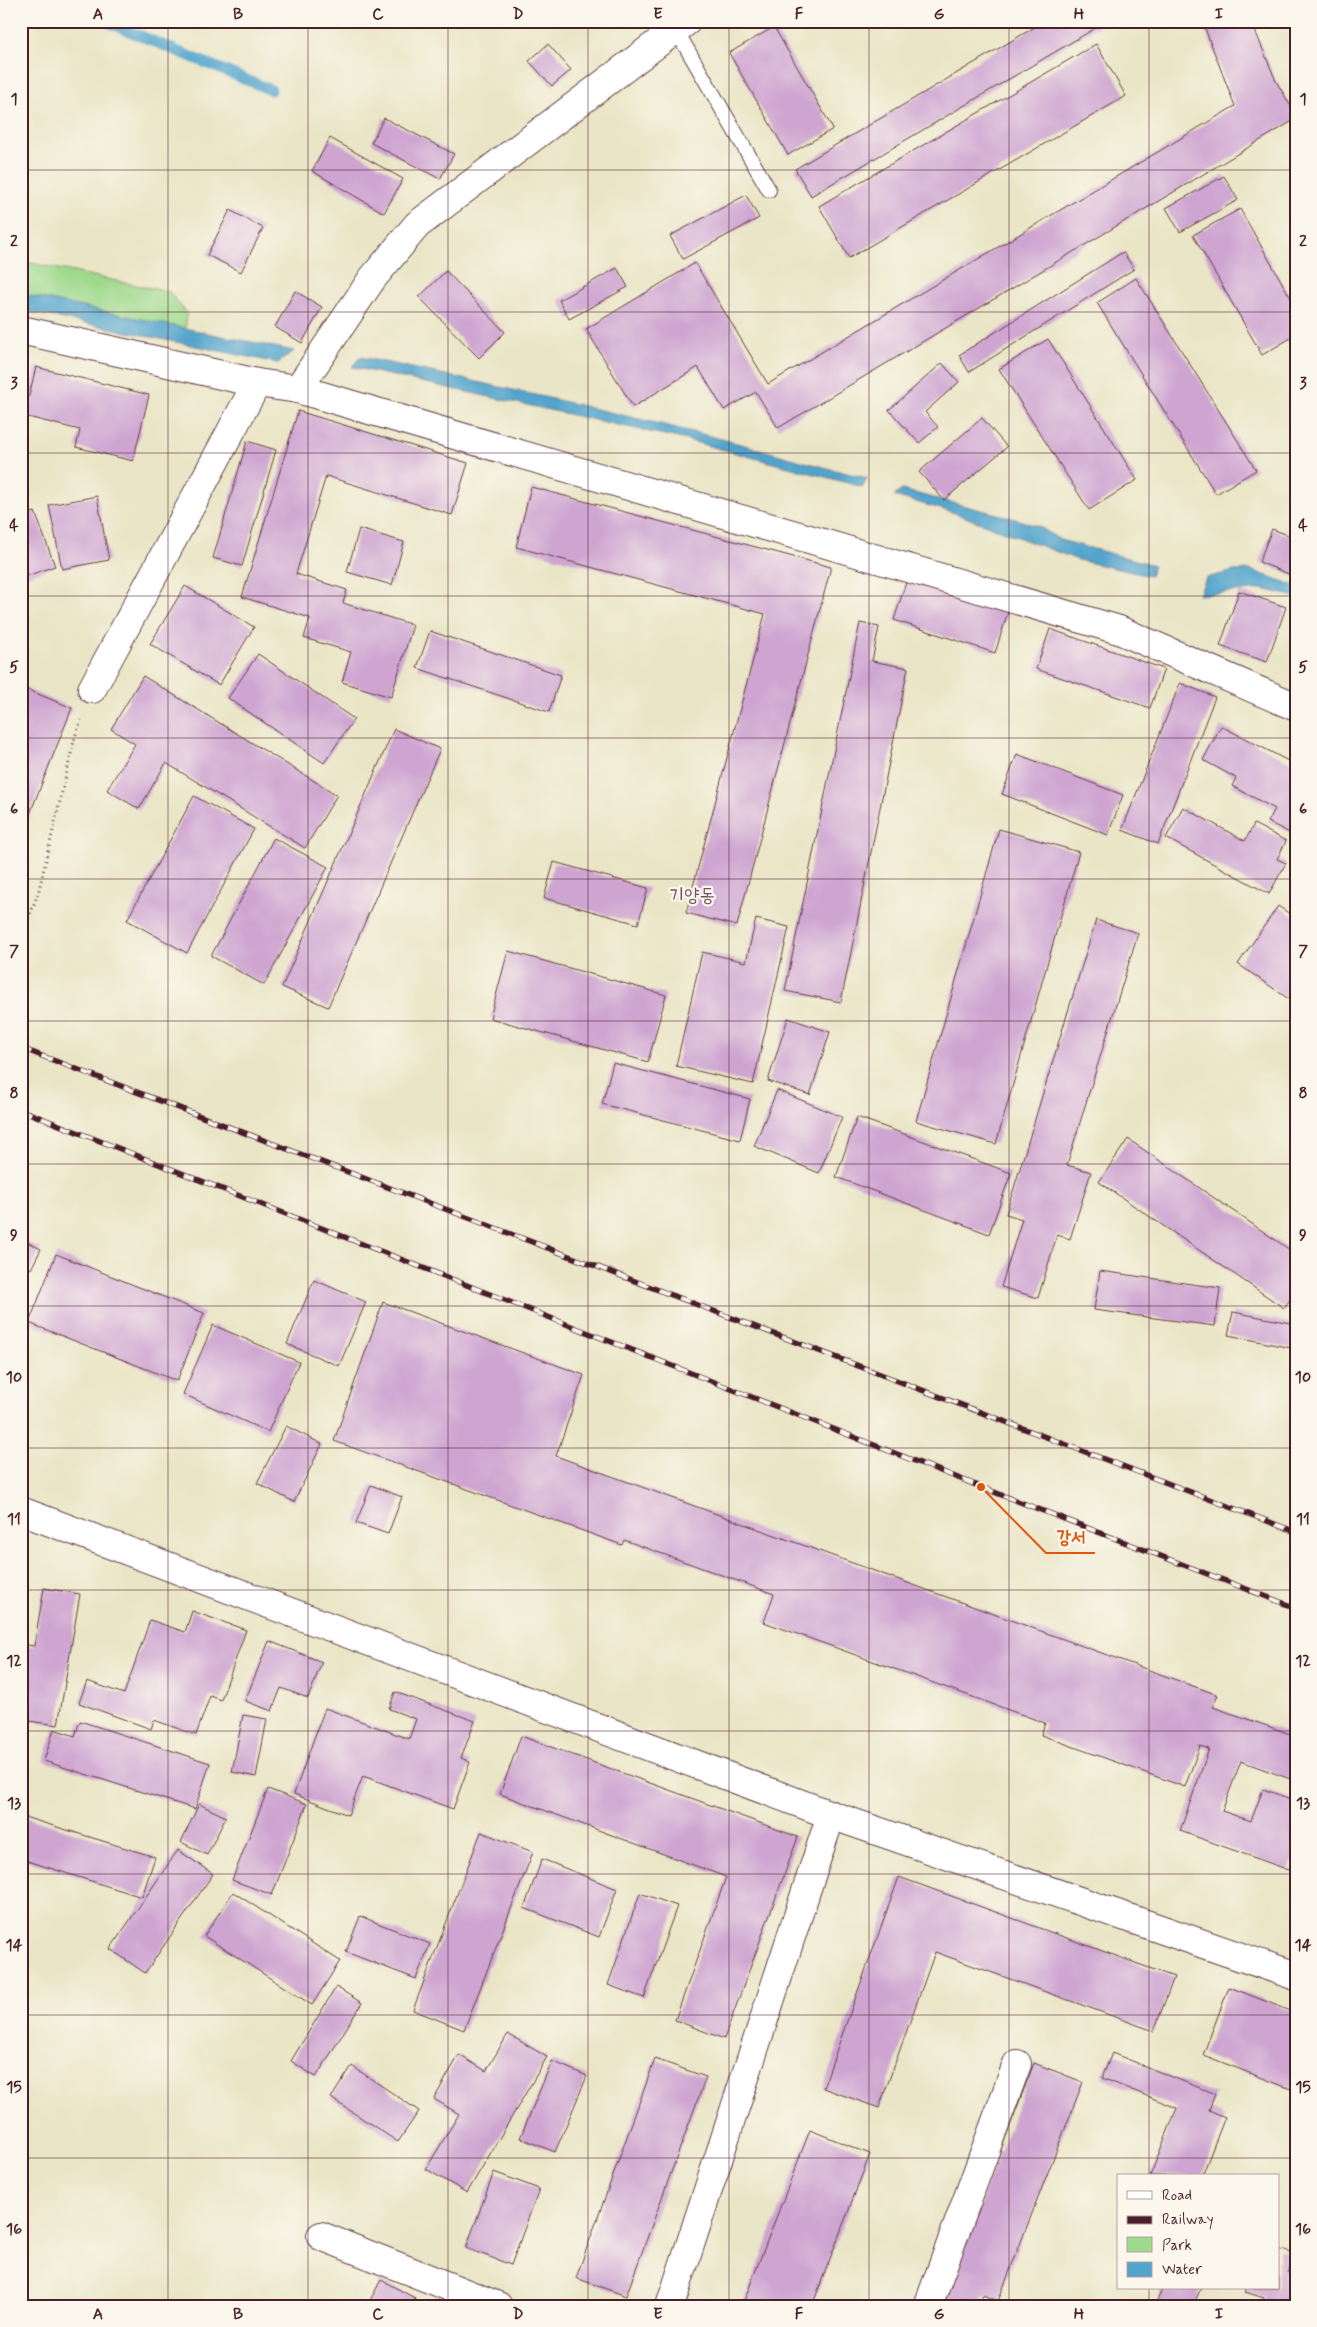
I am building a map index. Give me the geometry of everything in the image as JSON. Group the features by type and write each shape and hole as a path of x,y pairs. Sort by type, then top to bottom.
{"street":[{"path":"298,388 372,279 417,225 682,25"},
{"path":"21,330 256,383 298,388 1119,630 1296,707"},
{"path":"92,689 256,383"},
{"path":"21,1511 831,1815 1296,1976"},
{"path":"670,2306 831,1815"},
{"path":"928,2306 1017,2064"},
{"path":"321,2236 498,2306"}],"lane":[{"path":"682,25 769,190"}],"path":[{"path":"21,937 38,894 75,737"}],"green space":[{"path":"21,261 169,292 187,314 185,330 21,294"}],"water":[{"path":"21,294 294,351 278,363 21,310"},
{"path":"360,357 492,385 730,441 867,478 863,487 687,440 352,367"},
{"path":"902,490 1009,517 1040,527 1060,540 1154,565 1150,576 1078,560 952,512 894,496"},
{"path":"1250,570 1296,586 1296,597 1262,589 1199,595 1206,578 1234,571"}],"building":[{"path":"1045,21 1096,21 1099,26 811,196 795,169"},
{"path":"1202,21 1251,21 1276,81 1296,115 1296,119 778,428 756,392 724,410 698,367 633,407 586,329 695,263 768,384 1235,106"},
{"path":"774,27 833,129 788,155 729,53"},
{"path":"548,44 571,70 552,86 529,61"},
{"path":"1096,44 1126,96 849,258 819,206"},
{"path":"384,118 454,154 440,179 371,143"},
{"path":"330,138 403,179 384,213 312,171"},
{"path":"1224,176 1238,200 1180,232 1166,208"},
{"path":"746,195 759,218 683,259 670,236"},
{"path":"1240,209 1296,307 1296,335 1262,355 1193,235"},
{"path":"230,210 263,228 241,272 207,255"},
{"path":"1123,252 1134,269 969,372 959,355"},
{"path":"617,268 628,287 569,319 559,300"},
{"path":"446,271 505,332 479,358 419,297"},
{"path":"1136,278 1256,470 1216,494 1097,303"},
{"path":"295,291 322,307 302,343 275,327"},
{"path":"1048,339 1137,480 1089,510 999,369"},
{"path":"942,363 959,382 925,412 938,427 919,443 889,410"},
{"path":"36,367 149,395 133,461 76,447 80,430 24,416"},
{"path":"298,411 468,463 452,515 326,476 296,574 347,590 343,603 413,625 391,697 342,682 351,652 304,638 310,618 242,597"},
{"path":"982,418 1007,447 944,500 919,472"},
{"path":"247,441 276,450 242,566 213,558"},
{"path":"531,487 831,567 737,926 686,913 765,614 516,547"},
{"path":"97,496 109,560 62,569 49,505"},
{"path":"35,512 55,566 21,578 21,516"},
{"path":"359,529 404,542 392,585 347,572"},
{"path":"1272,529 1296,538 1296,577 1259,562"},
{"path":"907,579 1008,612 995,653 894,620"},
{"path":"185,586 254,627 219,685 150,644"},
{"path":"1239,591 1286,607 1267,662 1220,646"},
{"path":"860,623 879,627 872,661 908,668 841,1002 785,991"},
{"path":"1050,629 1164,669 1150,708 1036,669"},
{"path":"430,631 561,675 549,712 417,668"},
{"path":"258,654 354,719 324,763 228,698"},
{"path":"143,676 337,795 305,848 166,763 139,809 107,790 135,744 111,729"},
{"path":"1180,683 1215,697 1158,844 1122,830"},
{"path":"21,687 72,708 21,836"},
{"path":"1221,726 1296,765 1292,774 1296,776 1296,836 1268,822 1275,809 1232,786 1236,778 1203,760"},
{"path":"394,729 440,749 328,1007 282,987"},
{"path":"1017,754 1123,795 1108,835 1002,794"},
{"path":"194,796 254,829 187,953 127,920"},
{"path":"1183,807 1245,841 1254,824 1286,841 1277,859 1286,863 1269,894 1166,838"},
{"path":"999,829 1079,852 996,1144 916,1121"},
{"path":"274,838 328,867 264,985 211,956"},
{"path":"554,862 648,888 638,924 544,898"},
{"path":"1278,906 1296,918 1296,1004 1238,964"},
{"path":"756,919 789,927 753,1084 676,1066 702,952 746,962"},
{"path":"1096,920 1138,933 1067,1165 1091,1172 1070,1239 1057,1235 1038,1298 1001,1287 1022,1219 1006,1214"},
{"path":"508,951 666,995 648,1062 490,1018"},
{"path":"788,1018 830,1032 810,1095 768,1081"},
{"path":"613,1063 750,1099 740,1140 602,1104"},
{"path":"777,1090 842,1117 819,1173 754,1146"},
{"path":"857,1117 1011,1173 989,1234 836,1177"},
{"path":"1128,1139 1296,1254 1296,1291 1284,1308 1099,1182"},
{"path":"21,1239 41,1249 31,1269 21,1264"},
{"path":"56,1254 204,1313 177,1381 29,1323"},
{"path":"1100,1271 1220,1288 1215,1326 1094,1310"},
{"path":"314,1280 366,1302 339,1366 287,1344"},
{"path":"383,1302 584,1375 556,1456 1218,1695 1213,1707 1296,1736 1296,1781 1241,1761 1222,1811 1251,1821 1263,1789 1296,1801 1296,1853 1289,1870 1180,1831 1209,1749 1200,1746 1185,1787 1041,1735 1045,1723 764,1622 774,1594 624,1540 622,1545 334,1441"},
{"path":"1233,1312 1296,1324 1291,1348 1228,1335"},
{"path":"213,1325 299,1362 268,1432 183,1394"},
{"path":"286,1426 322,1444 294,1502 257,1483"},
{"path":"371,1485 402,1497 388,1534 356,1523"},
{"path":"44,1588 80,1594 58,1725 21,1720 24,1693 21,1693 21,1644 34,1646"},
{"path":"192,1611 246,1630 221,1700 210,1696 196,1735 154,1720 151,1729 79,1703 87,1681 124,1694 150,1620 185,1632"},
{"path":"269,1641 322,1662 308,1698 281,1688 272,1711 245,1701"},
{"path":"395,1692 475,1721 461,1758 470,1762 453,1809 363,1776 348,1815 294,1794 325,1708 409,1739 416,1719 389,1709"},
{"path":"243,1715 267,1719 256,1777 232,1772"},
{"path":"80,1721 210,1763 195,1809 44,1761 54,1729 75,1736"},
{"path":"521,1736 798,1837 724,2039 675,2020 726,1877 500,1794"},
{"path":"268,1789 307,1804 272,1895 232,1880"},
{"path":"199,1804 226,1817 207,1855 181,1842"},
{"path":"21,1816 155,1857 142,1897 21,1859"},
{"path":"481,1832 533,1852 464,2030 413,2010"},
{"path":"178,1850 213,1874 145,1973 110,1949"},
{"path":"542,1859 617,1889 599,1937 524,1908"},
{"path":"899,1877 1174,1977 1154,2031 935,1952 879,2108 823,2088"},
{"path":"233,1892 340,1961 312,2005 204,1936"},
{"path":"640,1893 677,1906 644,1998 608,1985"},
{"path":"360,1916 430,1944 416,1979 346,1952"},
{"path":"336,1987 362,2003 316,2077 291,2061"},
{"path":"1229,1987 1296,2013 1296,2091 1203,2055"},
{"path":"508,2034 547,2057 467,2193 426,2169 459,2114 434,2099 459,2055 486,2071"},
{"path":"1112,2053 1215,2094 1209,2110 1225,2117 1203,2174 1151,2174 1177,2108 1102,2078"},
{"path":"655,2059 706,2077 626,2296 576,2278"},
{"path":"552,2061 587,2076 555,2152 520,2138"},
{"path":"1034,2063 1083,2082 998,2301 983,2295 979,2306 941,2306"},
{"path":"352,2066 419,2111 398,2142 331,2098"},
{"path":"810,2130 870,2154 812,2306 742,2306"},
{"path":"494,2172 539,2189 511,2265 466,2248"},
{"path":"1280,2250 1295,2254 1288,2273 1296,2276 1296,2306 1262,2306 1264,2298 1245,2292 1246,2290 1280,2290"},
{"path":"381,2280 415,2298 411,2306 367,2306"},
{"path":"1162,2290 1200,2290 1193,2306 1163,2306 1156,2303"},
{"path":"437,2300 451,2306 435,2306"}],"waterway":[{"path":"105,21 271,90"}],"railway":[{"path":"21,1048 1296,1532"},
{"path":"21,1110 981,1487 1296,1608"}],"place":[{"name":"강서","path":"981,1487"}],"district":[{"name":"기양동","path":"692,895"}]}
